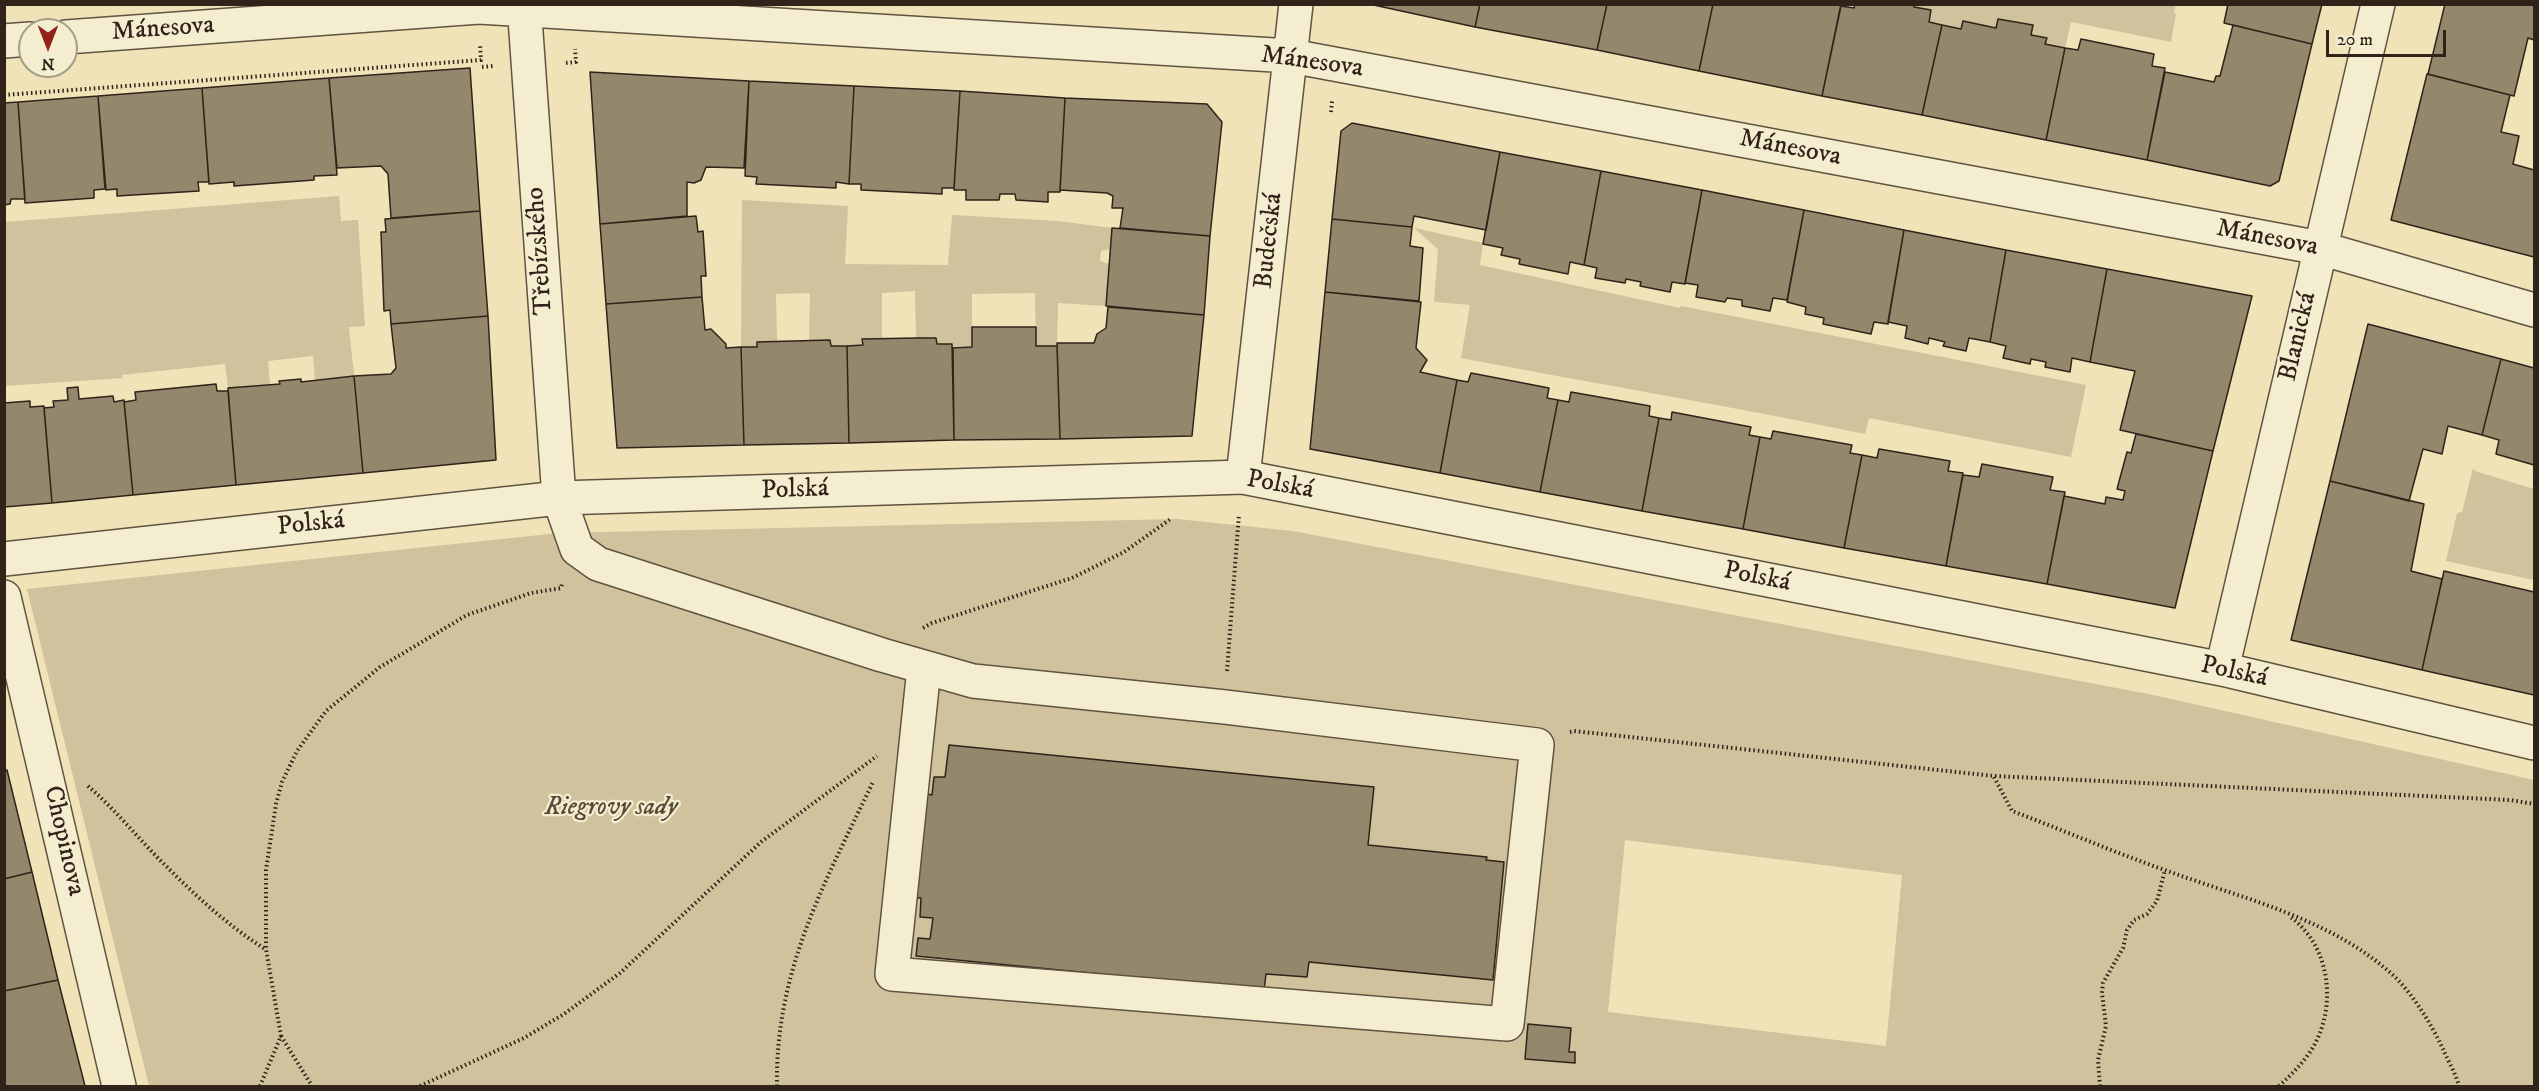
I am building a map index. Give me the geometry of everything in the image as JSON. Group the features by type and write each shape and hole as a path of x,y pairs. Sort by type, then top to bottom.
{"street":[{"name":"Budečská","path":"1243,477 1296,4"},
{"name":"Blanická","path":"2222,669 2378,4"},
{"name":"Mánesova","path":"78,36 479,7 524,7 1291,56 2320,248 2535,310"},
{"name":"Třebízského","path":"524,7 559,498 577,549"},
{"name":"Polská","path":"4,559 559,498 1243,477 2222,669 2535,743"},
{"path":"577,549 598,564 924,668 973,681 1225,707 1537,745 1507,1024 892,974 924,668"},
{"name":"Chopinova","path":"4,597 119,1086"}],"path":[{"path":"1221,4 1244,4"},
{"path":"4,95 481,60 479,7"},
{"path":"922,629 932,623 1072,578 1124,552 1179,513"},
{"path":"1238,518 1249,519"},
{"path":"1225,707 1237,525"},
{"path":"312,1086 281,1036 266,949 266,870 270,833 282,782 310,730 326,711 380,667 467,615 531,593 561,588 577,549"},
{"path":"1537,745 1574,731 1994,776 2510,800 2535,804"},
{"path":"420,1086 524,1038 564,1014 620,973 761,842 880,753"},
{"path":"1994,776 2012,811 2165,870 2279,909 2335,936 2371,958 2395,978 2417,1003 2436,1034 2459,1086"},
{"path":"777,1086 776,1050 796,954 810,913 874,778"},
{"path":"110,805 168,868 211,908 266,949"},
{"path":"2100,1086 2098,1060 2106,1026 2103,983 2123,948 2127,930 2134,920 2147,914 2157,901 2165,870"},
{"path":"2279,909 2304,926 2317,945 2328,988 2320,1033 2311,1051 2299,1067 2279,1086"},
{"path":"260,1086 281,1036"}],"green space":[{"path":"1914,4 2176,4 2174,12 2176,14 2171,42 2071,22 2065,48 2045,44 2046,38 2031,35 1998,19 1996,28 1963,21 1961,29 1929,22 1931,10 1914,7"},
{"path":"339,196 341,221 358,220 365,326 349,327 354,376 315,380 313,356 268,361 270,384 228,388 225,364 122,375 122,378 5,386 5,222"},
{"path":"742,200 848,206 845,264 948,265 952,215 1058,221 1112,228 1110,249 1101,251 1100,261 1109,264 1106,306 1058,303 1057,346 1036,346 1035,293 972,294 972,347 953,348 952,344 937,344 936,338 916,338 915,291 882,293 882,338 863,339 863,345 831,346 829,340 809,340 810,293 776,294 777,341 758,342 757,347 741,347"},
{"path":"1414,228 1483,243 1480,265 1680,308 1681,306 2086,385 2071,457 1869,418 1865,434 1461,358 1470,305 1434,302 1438,249"},
{"path":"2473,468 2475,471 2534,489 2534,580 2446,561 2457,513 2462,512"},
{"name":"Riegrovy sady","path":"1177,519 1293,531 2153,695 2534,780 2534,1086 149,1086 27,589 559,533","holes":["949,745 1374,787 1368,845 1504,863 1493,979 1309,962 1307,977 1266,974 1264,990 916,956 918,938 930,939 933,918 920,917 921,898 911,897 923,793 932,795 934,777 945,777","1625,840 1902,875 1886,1046 1608,1012","1528,1025 1571,1028 1569,1052 1575,1053 1575,1063 1525,1059"]}],"building":[{"path":"1369,4 1480,4 1475,27"},
{"path":"1480,4 1607,4 1597,50 1475,27"},
{"path":"1607,4 1713,4 1699,71 1597,50"},
{"path":"1713,4 1841,4 1822,96 1699,71"},
{"path":"1855,4 1914,4 1914,7 1931,10 1929,22 1942,25 1922,115 1822,96 1841,6 1854,8"},
{"path":"2228,4 2322,4 2312,44 2224,23"},
{"path":"2445,4 2534,4 2534,40 2528,38 2514,96 2428,74"},
{"path":"1998,19 2033,25 2031,35 2047,38 2045,44 2065,48 2046,140 1922,115 1942,25 1961,29 1963,21 1996,28"},
{"path":"2233,25 2312,44 2279,181 2270,186 2147,160 2165,72 2214,82 2216,76 2220,76"},
{"path":"2081,39 2154,54 2152,66 2165,68 2147,160 2046,140 2065,48 2078,50"},
{"path":"470,68 480,211 391,218 388,174 381,166 337,168 329,78"},
{"path":"590,72 749,81 744,168 706,167 701,180 694,183 687,182 687,216 600,224"},
{"path":"2427,74 2510,95 2501,132 2519,136 2513,164 2534,170 2534,257 2391,220"},
{"path":"329,78 337,175 314,176 314,180 234,186 234,182 209,184 202,88"},
{"path":"749,81 854,86 849,184 836,182 836,188 756,184 757,177 745,176"},
{"path":"854,86 960,91 954,188 942,188 942,194 861,190 861,184 849,184"},
{"path":"202,88 209,182 198,182 199,191 117,196 117,189 106,190 98,96"},
{"path":"960,91 1065,98 1060,192 1048,192 1048,202 1016,200 1015,194 1000,194 999,200 966,200 966,190 954,190"},
{"path":"98,96 105,189 94,190 94,198 25,203 18,102"},
{"path":"1065,98 1207,104 1222,122 1210,236 1120,228 1123,208 1112,208 1113,196 1107,193 1060,190"},
{"path":"18,102 25,199 11,199 10,204 4,205 4,103"},
{"path":"1352,123 1500,152 1486,230 1414,216 1412,227 1332,219 1341,131"},
{"path":"1500,152 1601,171 1584,265 1570,262 1568,274 1519,264 1520,259 1501,255 1503,248 1483,244"},
{"path":"1601,171 1702,190 1685,284 1672,282 1670,292 1640,286 1641,282 1626,279 1625,283 1595,278 1597,268 1584,265"},
{"path":"1702,190 1804,210 1787,300 1773,298 1770,311 1742,306 1742,300 1727,298 1725,302 1696,297 1698,285 1685,283"},
{"path":"1804,210 1904,230 1888,324 1874,322 1871,334 1823,324 1824,318 1805,314 1806,307 1787,302"},
{"path":"480,211 488,316 391,324 390,310 384,311 381,232 386,232 385,219"},
{"path":"696,216 698,232 703,231 706,276 701,276 702,297 606,304 600,224"},
{"path":"1332,219 1412,227 1410,246 1423,248 1419,301 1325,292"},
{"path":"1112,228 1210,236 1204,315 1106,306"},
{"path":"1904,230 2006,250 1990,342 1969,338 1966,351 1943,346 1945,342 1929,338 1928,344 1905,338 1907,326 1888,322"},
{"path":"2006,250 2107,269 2090,362 2072,358 2070,372 2045,367 2046,362 2031,359 2030,364 2003,358 2006,346 1990,342"},
{"path":"2107,269 2252,296 2213,451 2120,430 2135,371 2090,362"},
{"path":"1325,292 1421,302 1416,348 1427,360 1420,372 1457,380 1440,473 1310,449"},
{"path":"702,297 705,330 711,329 726,344 726,348 741,347 744,445 617,448 606,304"},
{"path":"1108,307 1204,315 1192,436 1060,439 1057,343 1094,343 1097,334 1106,328"},
{"path":"488,316 496,460 363,473 354,376 391,374 396,368 391,324"},
{"path":"2368,324 2501,359 2482,435 2448,426 2442,454 2423,449 2409,501 2330,481"},
{"path":"972,327 1036,327 1036,346 1057,346 1060,439 954,440 953,348 972,347"},
{"path":"936,338 937,344 952,344 954,440 849,443 847,346 863,345 862,339"},
{"path":"830,340 831,346 847,346 849,443 744,445 741,347 757,347 757,342"},
{"path":"2501,359 2534,368 2534,465 2496,454 2499,440 2482,435"},
{"path":"1471,373 1549,388 1547,398 1558,400 1540,492 1440,473 1457,380 1468,382"},
{"path":"354,376 363,473 236,485 228,388 280,384 279,381 301,379 301,382"},
{"path":"216,384 217,391 228,391 236,485 133,495 124,402 136,400 135,392"},
{"path":"78,387 79,399 113,396 114,402 124,400 133,495 52,503 44,408 54,407 53,401 68,400 67,388"},
{"path":"1571,392 1650,406 1649,416 1659,418 1642,511 1540,492 1558,400 1569,402"},
{"path":"30,401 30,407 44,406 52,503 4,507 4,403"},
{"path":"1672,412 1751,427 1749,435 1760,437 1743,529 1642,511 1659,418 1671,420"},
{"path":"1773,431 1852,445 1850,453 1862,455 1844,548 1743,529 1760,437 1771,439"},
{"path":"2136,434 2213,451 2175,608 2047,584 2064,496 2105,504 2106,497 2123,500 2125,491 2117,489 2127,452 2131,453"},
{"path":"1879,449 1950,461 1948,471 1963,473 1946,566 1844,548 1862,455 1877,458"},
{"path":"1982,464 2053,477 2050,490 2065,492 2047,584 1946,566 1963,475 1979,477"},
{"path":"2330,481 2424,504 2411,571 2442,579 2422,670 2291,640"},
{"path":"2444,571 2534,592 2534,695 2422,670"},
{"path":"949,745 1374,787 1368,845 1487,857 1486,860 1504,862 1493,980 1309,962 1307,977 1266,974 1264,990 916,956 918,938 930,939 933,918 920,917 921,898 911,897 923,793 932,795 934,777 945,777"},
{"path":"4,770 7,770 32,872 4,879"},
{"path":"32,872 58,980 4,991 4,879"},
{"path":"58,980 85,1086 4,1086 4,991"},
{"path":"1528,1024 1571,1028 1569,1052 1575,1052 1575,1063 1525,1059"}]}
